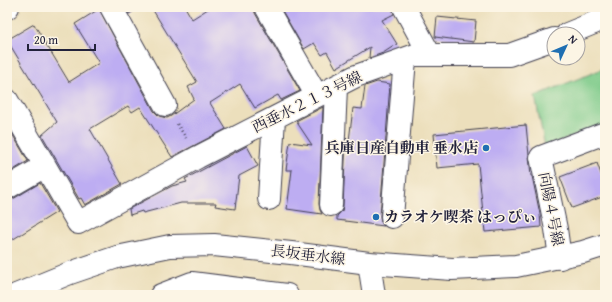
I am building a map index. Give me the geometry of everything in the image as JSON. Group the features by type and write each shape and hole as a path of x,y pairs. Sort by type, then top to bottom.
{"street":[{"path":"111,7 165,105"},
{"path":"266,7 317,96"},
{"path":"404,7 430,55"},
{"path":"586,26 594,23 599,13"},
{"name":"西垂水２１３号線","path":"45,166 78,222 198,157 356,76 415,55 509,55 546,42"},
{"path":"392,216 405,59"},
{"path":"331,205 336,87"},
{"path":"7,100 45,166 7,188"},
{"path":"269,199 274,118"},
{"name":"向陽４号線","path":"560,258 556,229 541,157 605,133"},
{"name":"長坂垂水線","path":"16,295 117,257 170,246 214,245 291,252 369,263 452,269 516,266 560,258 605,245"},
{"path":"369,263 374,295"},
{"path":"162,295 192,283 287,295"}],"path":[{"path":"165,105 198,157"}],"green space":[{"path":"605,68 605,124 545,147 535,96"}],"building":[{"path":"125,7 141,7 129,14"},
{"path":"151,7 185,7 192,19 211,7 254,7 255,13 300,91 281,100 278,95 255,108 240,84 210,103 226,129 172,157 140,107 132,112 128,106 90,129 122,184 85,205 81,198 79,199 42,135 57,122 7,40 34,24 69,82 99,63 75,24 99,9 154,111 159,116 167,118 194,99 188,87 197,82"},
{"path":"280,7 392,7 394,14 382,20 397,44 383,53 369,58 370,47 336,68 327,52 322,55 314,43 304,49"},
{"path":"437,17 476,21 474,42 435,37"},
{"path":"377,82 390,84 380,216 381,222 384,226 337,220 337,216 342,211 343,206 346,138 349,141 353,108 362,109 365,86"},
{"path":"323,107 319,204 322,214 287,209 292,170 286,170 290,142 312,145 296,121"},
{"path":"7,125 28,161 7,174"},
{"path":"526,125 531,176 540,214 541,227 485,232 478,164 437,168 434,134"},
{"path":"247,146 258,166 239,176 235,209 215,206 216,203 181,203 130,215 129,209 172,186 187,182 185,179"},
{"path":"597,163 605,185 605,196 572,208 560,177"},
{"path":"40,183 57,212 7,243 7,200 13,199"}],"place":[{"name":"兵庫日産自動車 垂水店","path":"486,148"},
{"name":"カラオケ喫茶 はっぴぃ","path":"376,217"}]}
